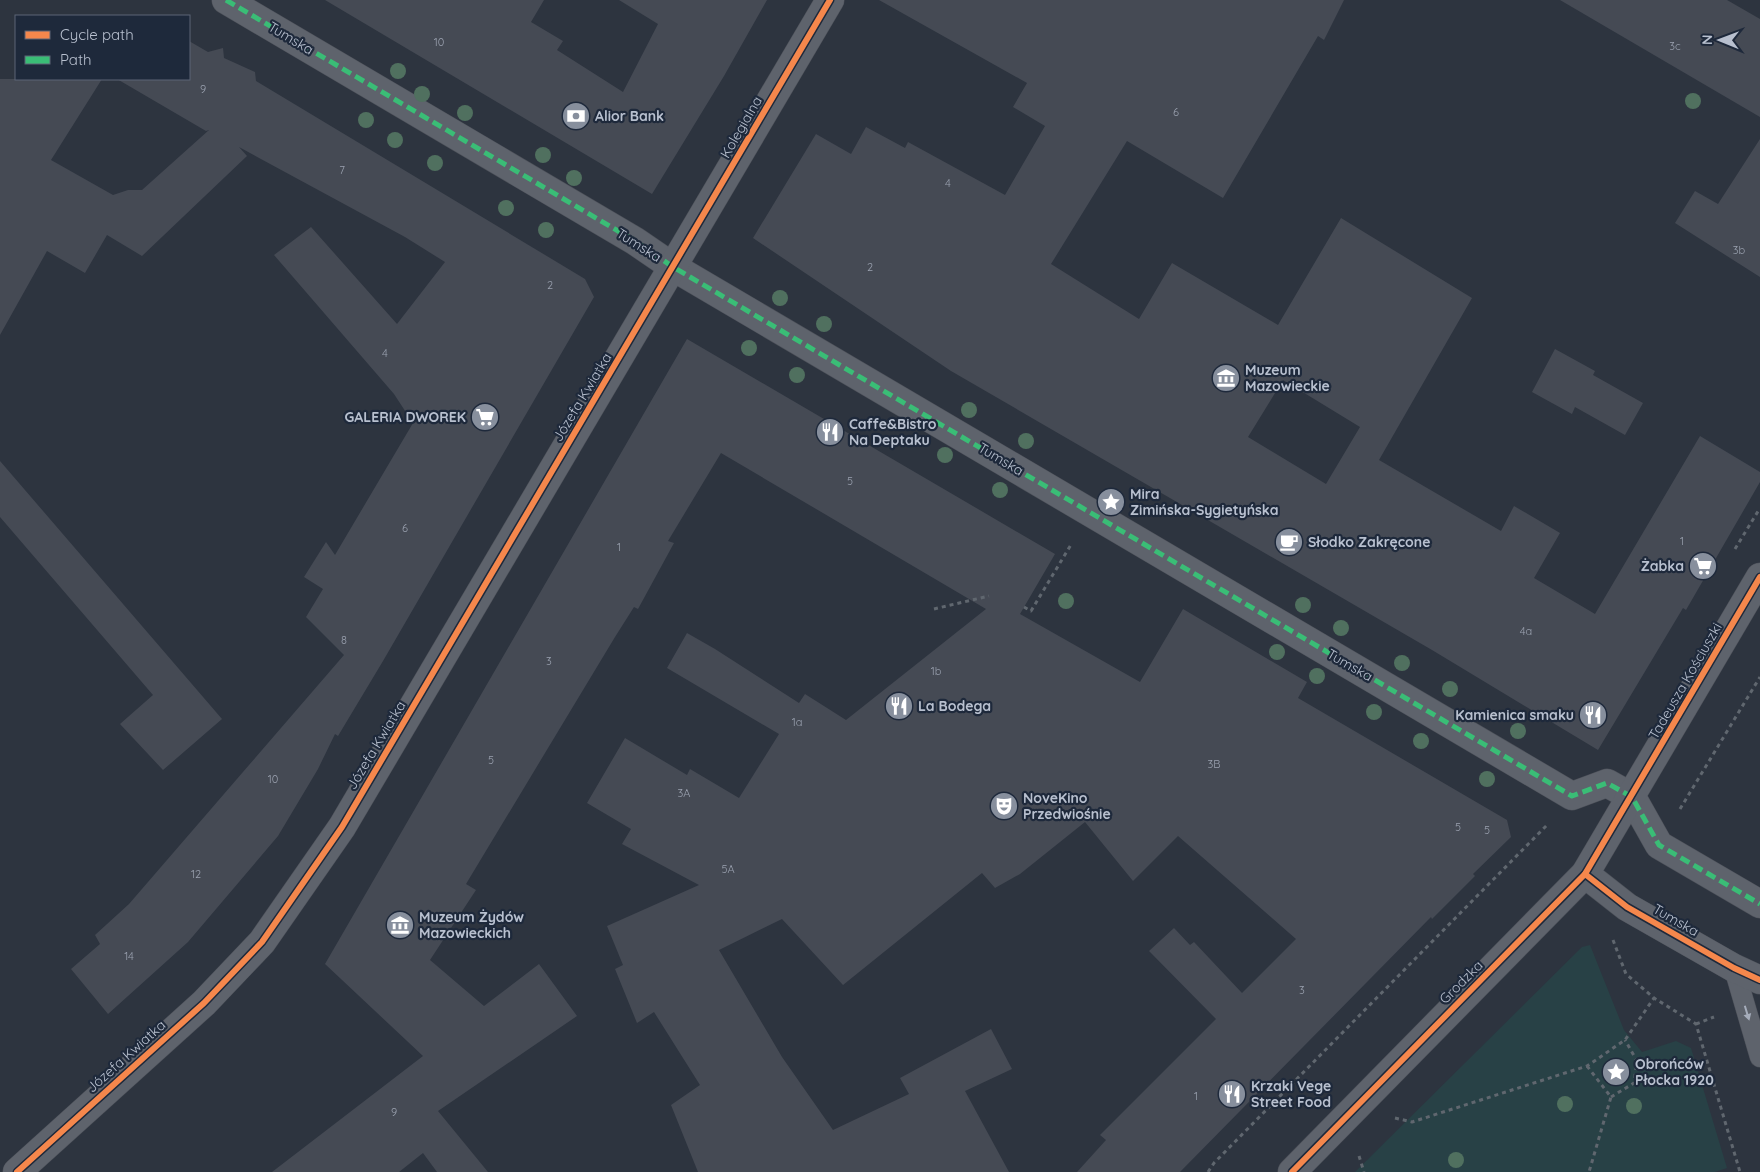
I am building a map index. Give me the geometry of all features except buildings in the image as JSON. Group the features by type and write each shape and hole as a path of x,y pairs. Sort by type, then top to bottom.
{"street":[{"name":"Tumska","path":"226,0 635,241 673,267 1572,796"},
{"name":"Kolegialna","path":"673,267 830,0"},
{"name":"Józefa Kwiatka","path":"17,1172 204,1003 262,942 342,827 673,267"},
{"name":"Tadeusza Kościuszki","path":"1632,797 1760,577"},
{"path":"1572,796 1607,783 1632,797 1658,845 1760,904"},
{"name":"Grodzka","path":"1292,1172 1585,874 1632,797"},
{"name":"Tumska","path":"1585,874 1627,907 1734,968 1760,980"}],"lane":[{"path":"1734,968 1760,1058"}],"path":[{"path":"1734,550 1760,508"},
{"path":"1024,607 1031,611 1090,512"},
{"path":"934,608 989,596"},
{"path":"1208,1172 1540,834 1572,796"},
{"path":"1612,934 1616,953 1626,974 1654,998 1696,1024 1740,1172"},
{"path":"1392,1118 1412,1122 1587,1066 1625,1040 1654,998"},
{"path":"1589,1172 1611,1097 1634,1083 1637,1061 1625,1040"},
{"path":"1587,1066 1611,1097"},
{"path":"1358,1153 1364,1172"}],"green space":[{"path":"1590,945 1624,1030 1642,1052 1676,1041 1691,1048 1727,1168 1715,1172 1355,1172 1582,947"}],"marked path":[{"path":"226,0 635,241 673,267 1572,796 1607,783 1632,797 1659,845 1760,904"}],"cycle path":[{"path":"17,1172 204,1003 262,942 342,827 830,0"},
{"path":"1292,1172 1585,874 1760,577"},
{"path":"1585,874 1627,907 1734,968 1760,980"}],"place":[{"name":"Alior Bank","path":"576,116"},
{"name":"Muzeum Mazowieckie","path":"1226,378"},
{"name":"GALERIA DWOREK","path":"485,417"},
{"name":"Caffe&Bistro Na Deptaku","path":"830,432"},
{"name":"Mira Zimińska-Sygietyńska","path":"1111,502"},
{"name":"Słodko Zakręcone","path":"1289,542"},
{"name":"Żabka","path":"1703,566"},
{"name":"La Bodega","path":"899,706"},
{"name":"Kamienica smaku","path":"1593,715"},
{"name":"NoveKino Przedwiośnie","path":"1004,806"},
{"name":"Muzeum Żydów Mazowieckich","path":"400,925"},
{"name":"Obrońców Płocka 1920","path":"1616,1072"},
{"name":"Krzaki Vege Street Food","path":"1232,1094"}]}
